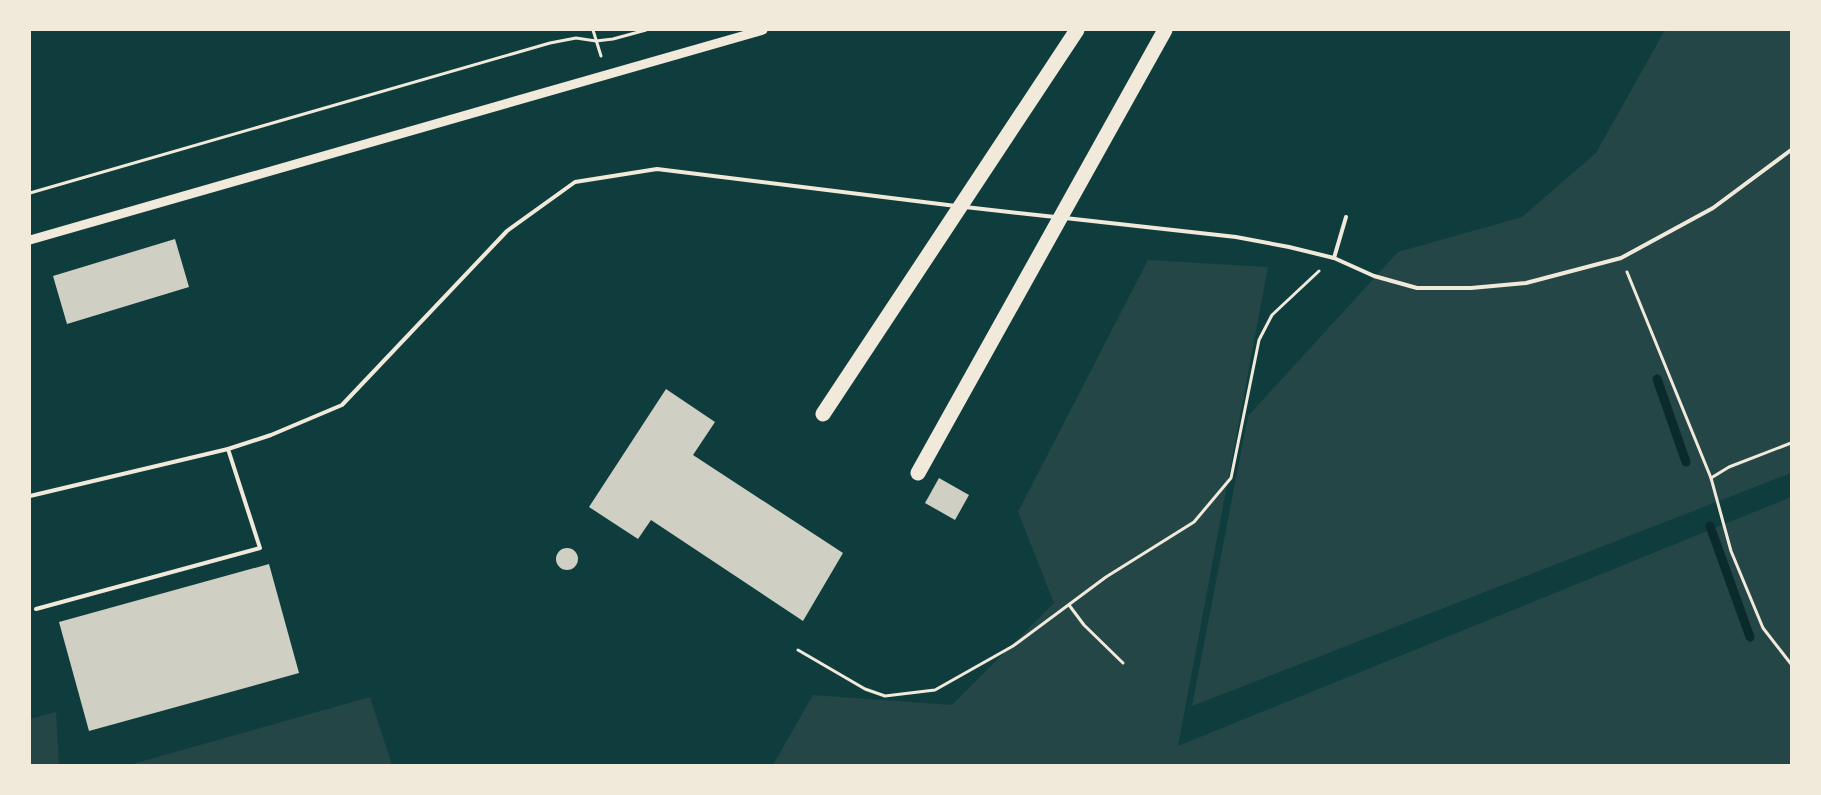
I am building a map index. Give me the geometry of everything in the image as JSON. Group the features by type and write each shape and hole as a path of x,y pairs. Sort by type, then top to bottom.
{"highway":[{"path":"823,414 1077,30"},
{"path":"918,473 1165,30"}],"street":[{"path":"30,240 763,30"}],"lane":[{"path":"30,496 228,449 271,435 342,405 507,231 575,182 657,169 887,198 1236,237 1334,258 1374,276 1417,288 1471,288 1526,283 1621,258 1713,208 1791,150"},
{"path":"1334,258 1346,217"},
{"path":"36,609 260,548 228,449"}],"path":[{"path":"594,30 596,41"},
{"path":"30,193 550,43 576,38 596,41 613,39 646,30"},
{"path":"798,650 865,689 885,696 935,690 1013,646 1106,577 1194,522 1231,478 1259,340 1272,315 1334,258"},
{"path":"1621,258 1711,478 1731,551 1763,628 1791,664"},
{"path":"1711,478 1729,467 1791,443"},
{"path":"1069,605 1084,625 1123,663"}],"shaded area":[{"path":"1665,30 1791,30 1791,473 1192,706 1248,416 1398,252 1522,217 1596,153"},
{"path":"1148,260 1268,267 1178,746 1791,497 1791,765 773,765 813,695 952,705 1054,603 1018,512"},
{"path":"370,697 392,765 129,765"},
{"path":"56,712 59,765 30,765 30,719"}],"building":[{"path":"175,239 189,287 67,324 53,276"},
{"path":"666,389 715,422 693,455 843,553 803,621 651,520 638,539 589,507"},
{"path":"939,478 969,495 955,520 925,503"},
{"path":"567,548 575,551 578,559 575,567 567,570 559,567 556,559 559,551"},
{"path":"269,564 299,673 89,731 59,622"}],"waterway":[{"path":"1657,379 1686,462"},
{"path":"1710,526 1750,637"}]}
